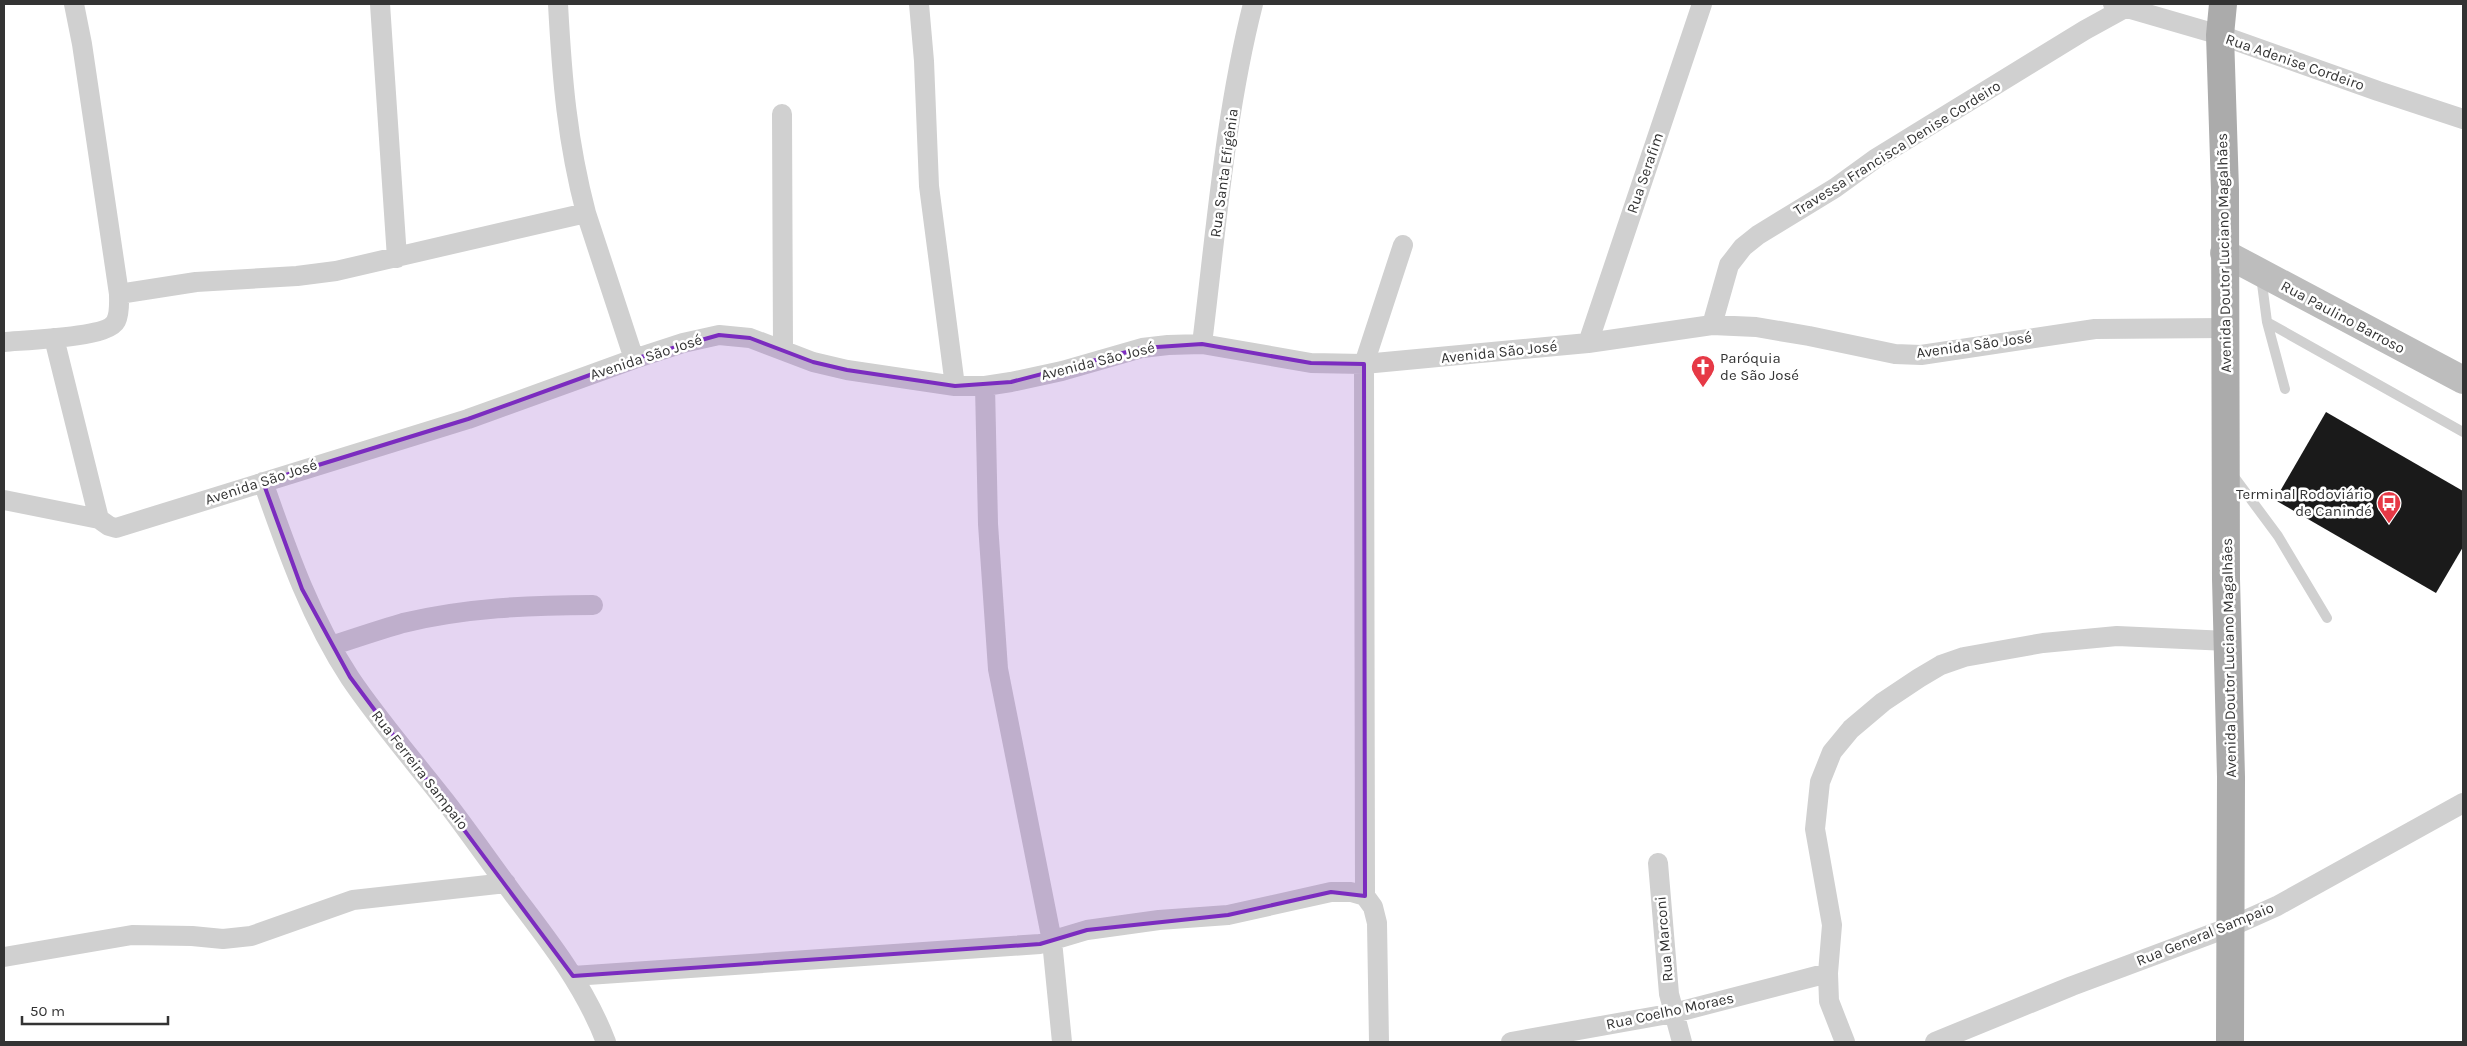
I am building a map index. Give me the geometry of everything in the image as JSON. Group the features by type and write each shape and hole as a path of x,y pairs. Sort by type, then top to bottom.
{"main road":[{"name":"Avenida Doutor Luciano Magalhães","path":"2224,4 2220,35 2225,190 2226,579 2232,777 2230,1042"}],"street":[{"path":"4,342 54,338 109,328 116,322 119,308 119,294 82,44 74,4"},
{"path":"380,4 396,258"},
{"path":"558,4 564,103 571,152 586,213 634,359"},
{"path":"919,4 924,61 929,186 955,386"},
{"name":"Rua Santa Efigênia","path":"1202,344 1226,151 1242,45 1253,4"},
{"name":"Rua Serafim","path":"1588,343 1702,4"},
{"name":"Rua Adenise Cordeiro","path":"2119,6 2220,35 2463,119"},
{"name":"Travessa Francisca Denise Cordeiro","path":"1712,325 1729,266 1742,247 1758,235 1835,188 1875,159 2085,30 2119,6"},
{"path":"782,114 783,350"},
{"path":"119,294 196,282 297,276 336,271 586,213"},
{"path":"1379,1042 1377,923 1373,907 1365,896 1364,364 1403,245"},
{"name":"Rua Paulino Barroso","path":"2224,253 2463,380"},
{"name":"Avenida São José","path":"99,518 109,526 121,527 468,419 683,343 719,335 750,338 813,362 847,370 955,386 984,386 1062,371 1142,348 1202,344 1311,363 1364,364 1588,343 1712,325 1756,327 1895,354 1921,355 2095,329 2225,328"},
{"path":"4,500 99,518 54,338"},
{"path":"984,386 988,533 998,669 1052,942 1062,1042"},
{"name":"Rua Ferreira Sampaio","path":"263,482 302,589 331,646 379,718 506,883 574,976 592,1009 606,1042"},
{"path":"331,646 404,623 451,614 508,606 592,605"},
{"path":"1845,1042 1829,1001 1828,973 1832,924 1815,829 1820,782 1832,752 1851,729 1919,678 1941,665 1964,657 2043,643 2117,636 2228,641"},
{"name":"Rua General Sampaio","path":"1935,1042 2080,983 2230,927 2277,906 2463,803"},
{"name":"Rua Marconi","path":"1658,863 1665,964 1674,1013 1682,1042"},
{"path":"4,957 132,936 192,936 224,940 251,936 353,900 506,883"},
{"path":"574,976 1052,942 1087,930 1149,921 1228,915 1332,892 1352,892 1365,896"},
{"name":"Rua Coelho Moraes","path":"1511,1042 1674,1013 1828,973"}],"lane":[{"path":"2260,273 2267,322 2285,389"},
{"path":"2267,322 2463,432"},
{"path":"2227,467 2268,522 2327,618"}],"highlighted area":[{"path":"719,335 750,338 813,362 847,370 955,386 1011,382 1142,348 1202,344 1311,363 1364,364 1365,896 1331,892 1228,915 1087,930 1040,944 573,976 350,677 302,589 263,482 468,419 634,359"}],"building":[{"name":"Terminal Rodoviário de Canindé","path":"2326,412 2463,491 2463,547 2436,593 2275,500"}],"place":[{"name":"Paróquia de São José","path":"1703,388"},
{"name":"Terminal Rodoviário de Canindé","path":"2389,524"}]}
